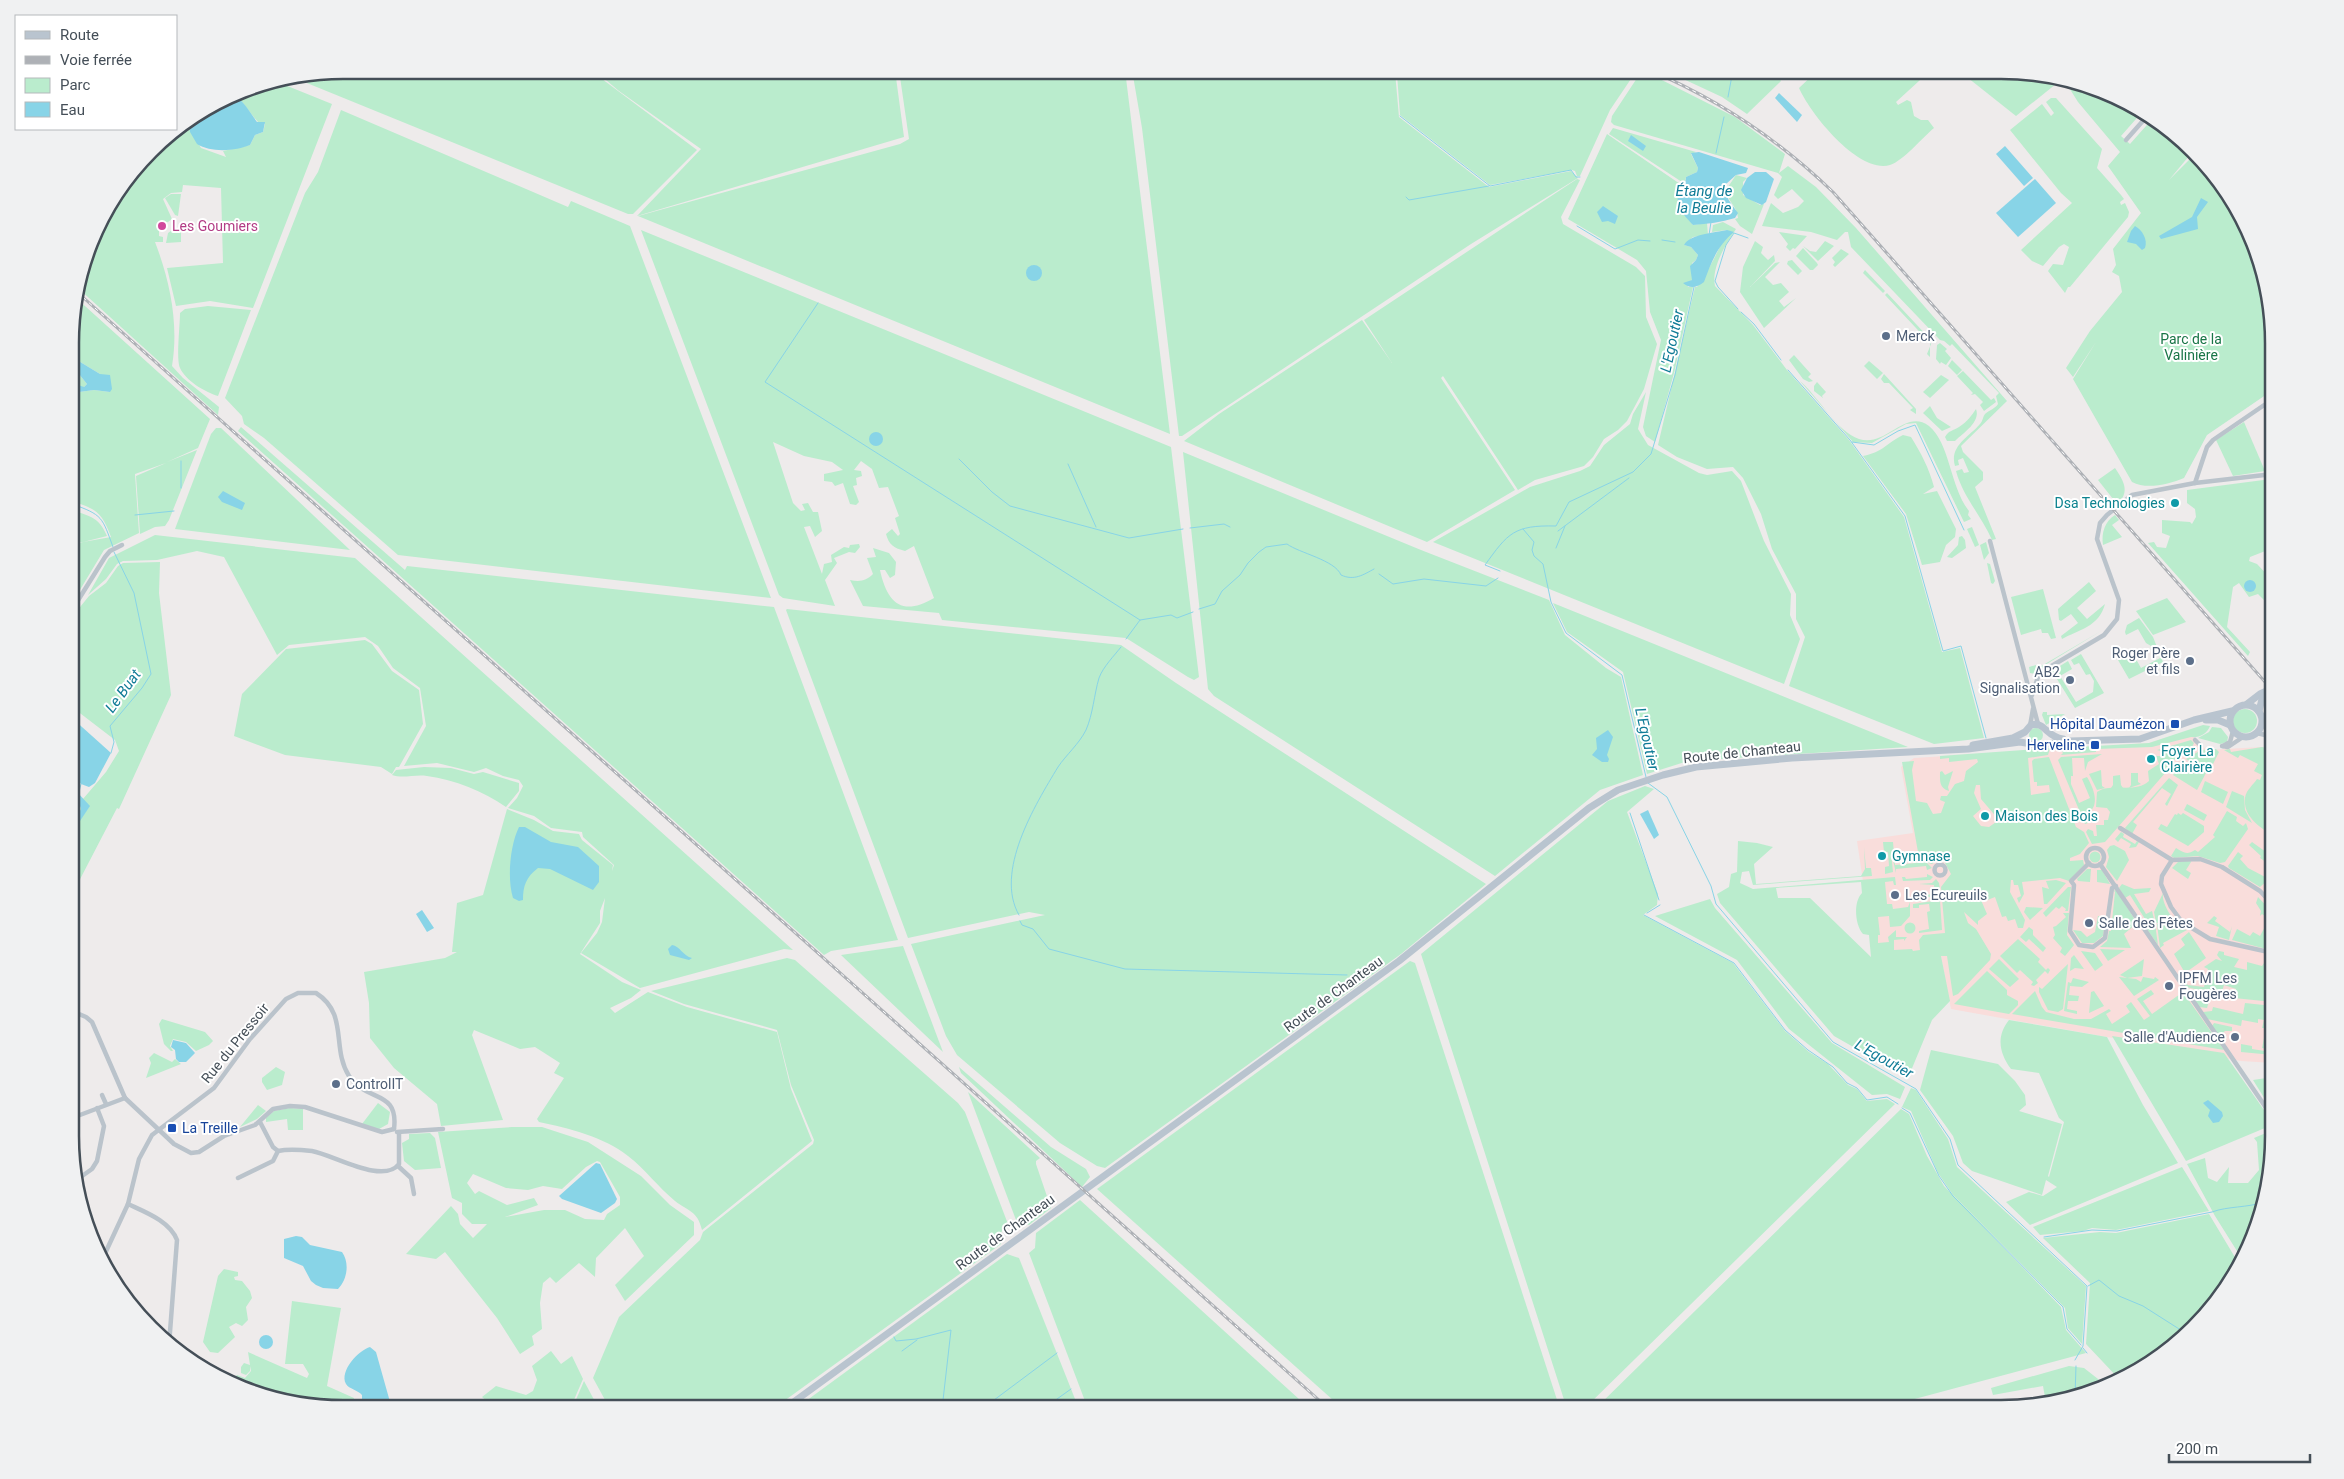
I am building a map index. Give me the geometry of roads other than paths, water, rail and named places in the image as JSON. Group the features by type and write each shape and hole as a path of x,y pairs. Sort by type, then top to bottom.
{"main road":[{"path":"2265,692 2248,704 2238,706 2232,711 2229,718 2232,728 2243,737 2257,733 2262,723 2259,711 2262,699 2265,696"},
{"path":"2248,704 2259,711"},
{"name":"Route de Chanteau","path":"796,1400 1399,961 1594,804 1613,792 1643,781 1696,767 1746,762 1968,749 2028,742 2034,746 2070,741 2140,739 2194,720 2232,711"},
{"name":"Route de Chanteau","path":"2179,726 2210,720 2224,722 2232,728"},
{"name":"Route de Chanteau","path":"1950,749 2013,738 2038,724 2054,738 2070,741"},
{"path":"2027,729 2028,742"},
{"path":"2041,744 2046,738 2046,732"}],"street":[{"path":"2126,140 2143,120"},
{"path":"2195,483 2207,447 2213,440 2265,405"},
{"path":"2027,729 2032,720 2033,698 2038,676 2043,671 2104,634 2117,619 2119,600 2099,547 2097,534 2103,518 2132,494 2195,483 2265,475"},
{"path":"1990,542 2033,698 2038,724"},
{"path":"79,599 105,557 110,551 122,546"},
{"path":"2262,723 2265,726"},
{"path":"2232,728 2230,742 2222,746 2228,747 2243,737"},
{"path":"2257,733 2265,734"},
{"path":"2195,740 2201,746"},
{"path":"2120,828 2172,860 2200,858 2222,867 2260,891 2265,896"},
{"path":"2096,848 2104,855 2100,864 2094,866 2089,863 2086,857 2088,852 2096,848"},
{"path":"2172,860 2162,876 2162,886 2176,915 2191,928 2224,943 2265,952"},
{"path":"2089,863 2071,882 2074,885 2070,932 2079,945 2093,947 2105,938 2112,888 2116,886"},
{"path":"2100,864 2265,1106"},
{"name":"Rue du Pressoir","path":"158,1129 214,1088 250,1039 286,1000 298,993 310,992 321,996 331,1006 347,1073 360,1087 390,1104 396,1115 394,1129"},
{"path":"79,1014 86,1016 92,1022 125,1098 174,1144 191,1154 199,1152 224,1136 260,1122 273,1109 302,1106 377,1131 394,1129 399,1133 443,1129"},
{"path":"102,1095 106,1104"},
{"path":"79,1115 125,1098"},
{"path":"82,1176 92,1169 97,1161 104,1126 97,1108"},
{"path":"260,1122 273,1147 278,1151 313,1151 376,1171 392,1170 398,1166 400,1160 399,1133"},
{"path":"106,1252 128,1204 139,1158 158,1129"},
{"path":"238,1178 273,1161 278,1151"},
{"path":"398,1166 411,1178 414,1194"},
{"path":"128,1204 165,1223 175,1234 177,1240 170,1336"}],"water":[{"path":"1779,93 1802,115 1797,122 1775,98"},
{"path":"240,100 257,122 265,122 263,132 255,135 250,145 238,149 216,150 203,147 197,144 190,128 196,123"},
{"path":"1631,135 1646,146 1643,151 1628,141"},
{"path":"2005,146 2033,178 2024,186 1996,154"},
{"name":"Étang de la Beulie","path":"1699,152 1748,168 1746,173 1736,175 1726,184 1727,196 1738,213 1735,218 1693,225 1680,208 1678,203 1679,193 1686,177 1697,172 1698,168 1691,153"},
{"path":"1755,172 1766,172 1774,179 1766,202 1762,205 1746,198 1741,190 1747,178"},
{"path":"2035,179 2056,203 2018,237 1996,213"},
{"path":"2201,198 2208,202 2197,217 2198,229 2161,239 2159,236 2192,217"},
{"path":"1603,206 1618,216 1615,224 1608,221 1602,222 1597,212"},
{"path":"2135,226 2142,232 2145,238 2146,245 2142,250 2136,244 2127,242"},
{"path":"1727,230 1734,232 1719,249 1704,282 1693,287 1683,283 1692,280 1690,266 1698,255 1691,247 1684,245 1687,241 1697,236"},
{"path":"1031,265 1037,265 1042,270 1040,279 1031,281 1026,276 1026,270"},
{"path":"79,361 100,374 110,375 112,389 110,392 94,390 79,392 79,385 84,387 87,384 79,374"},
{"path":"873,432 879,432 883,439 879,446 873,446 869,442 869,436"},
{"path":"223,491 245,503 242,510 222,502 218,497"},
{"path":"2248,580 2252,580 2256,586 2252,592 2248,592 2244,588 2244,584"},
{"path":"79,724 111,753 95,783 89,787 79,782"},
{"path":"1608,730 1613,737 1607,755 1609,759 1608,762 1602,762 1592,755 1597,749 1596,738"},
{"path":"79,794 90,806 79,822 81,809"},
{"path":"1648,810 1659,835 1654,839 1640,814"},
{"path":"519,827 525,827 551,842 578,847 599,866 599,882 593,890 550,869 538,868 526,882 523,900 519,901 513,898 510,881 510,862 513,843"},
{"path":"422,910 434,928 427,932 416,914"},
{"path":"672,945 692,958 689,960 670,955 668,949"},
{"path":"173,1040 186,1043 195,1053 186,1062 179,1062 176,1059 175,1050 171,1047"},
{"path":"2208,1100 2222,1112 2223,1116 2219,1122 2213,1123 2208,1116 2210,1110 2203,1103"},
{"path":"596,1163 600,1164 617,1199 615,1203 601,1213 562,1199 559,1196"},
{"path":"296,1236 302,1237 310,1245 342,1252 347,1266 344,1281 338,1289 323,1288 316,1285 311,1281 303,1266 284,1258 284,1239"},
{"path":"263,1335 269,1335 273,1342 269,1349 263,1349 259,1345 259,1339"},
{"path":"370,1347 376,1352 389,1400 362,1400 362,1395 346,1384 345,1373 348,1367"}],"waterway":[{"name":"L'Egoutier","path":"1728,97 1731,79"},
{"path":"1400,116 1490,186 1571,170 1576,177 1580,177"},
{"name":"L'Egoutier","path":"1716,153 1724,117"},
{"path":"1406,197 1409,200 1489,186"},
{"name":"L'Egoutier","path":"1709,235 1711,222"},
{"path":"1577,226 1615,249 1638,240 1650,241"},
{"path":"1738,309 1715,281 1726,245 1734,233 1748,238"},
{"path":"1662,240 1675,242"},
{"name":"L'Egoutier","path":"1500,571 1485,565 1506,538 1521,529 1556,526 1569,502 1633,472 1651,454 1675,375 1694,287"},
{"path":"818,303 765,382 1140,620"},
{"path":"1741,312 1754,324 1781,360"},
{"path":"1788,370 1850,440 1905,516 1943,651 1961,646 1986,738"},
{"path":"1852,442 1874,445 1898,431 1915,425 1964,530"},
{"path":"959,459 992,492 1010,506 1129,538 1183,529"},
{"path":"181,461 181,488"},
{"path":"1068,464 1096,527"},
{"path":"1558,531 1629,478"},
{"name":"Le Buat","path":"79,507 100,518 113,547"},
{"path":"135,515 174,511"},
{"path":"1190,528 1224,524 1230,527"},
{"path":"1556,548 1565,526"},
{"name":"L'Egoutier","path":"1523,529 1534,542 1532,550 1534,556 1543,564 1551,602 1566,633 1622,675 1646,777"},
{"path":"1199,609 1215,604 1222,591 1266,547 1287,544 1332,565 1341,575 1346,577 1358,576 1374,569"},
{"name":"Le Buat","path":"111,753 114,742 110,726 142,688 151,674 134,593 114,552"},
{"path":"1379,574 1393,584 1424,579 1486,586 1498,578"},
{"path":"1126,639 1140,620 1171,615 1177,618 1193,612"},
{"path":"1019,915 1013,898 1011,879 1020,839 1058,767 1086,730 1099,678 1121,647"},
{"name":"L'Egoutier","path":"1648,783 1667,797 1711,886 1716,904 1833,1042 1916,1089 1950,1139 1958,1165 2087,1286 2083,1346 2075,1360"},
{"name":"Le Buat","path":"79,792 81,784"},
{"path":"1630,813 1659,900"},
{"path":"1647,913 1660,905"},
{"path":"1644,915 1734,963 1785,1030 1808,1050 1833,1067 1847,1083 1857,1088 1867,1100 1887,1097 1898,1104"},
{"path":"1020,921 1022,925 1033,929 1049,949 1125,969 1347,975"},
{"path":"1902,1108 1910,1113 1939,1176 1953,1196 2063,1307 2067,1329 2081,1345"},
{"path":"2044,1237 2092,1230 2117,1231 2256,1204"},
{"path":"2088,1286 2099,1280 2119,1296 2143,1306 2181,1330"},
{"path":"894,1337 896,1341 916,1339 951,1330 943,1400"},
{"path":"902,1351 917,1340"},
{"name":"L'Egoutier","path":"2083,1348 2087,1353"},
{"path":"994,1400 1057,1353"},
{"name":"L'Egoutier","path":"2075,1389 2076,1366"},
{"path":"1056,1400 1071,1389"}],"railway":[{"path":"1670,79 1747,122 1791,155 1833,192 2265,682"},
{"path":"83,297 1319,1400"}],"place":[{"name":"Les Goumiers","path":"162,226"},
{"name":"Merck","path":"1886,336"},
{"name":"Dsa Technologies","path":"2175,503"},
{"name":"Roger Père et fils","path":"2190,661"},
{"name":"AB2 Signalisation","path":"2070,680"},
{"name":"Hôpital Daumézon","path":"2175,724"},
{"name":"Herveline","path":"2095,745"},
{"name":"Foyer La Clairière","path":"2151,759"},
{"name":"Maison des Bois","path":"1985,816"},
{"name":"Gymnase","path":"1882,856"},
{"name":"Les Ecureuils","path":"1895,895"},
{"name":"Salle des Fêtes","path":"2089,923"},
{"name":"IPFM Les Fougères","path":"2169,986"},
{"name":"Salle d'Audience","path":"2235,1037"},
{"name":"ControlIT","path":"336,1084"},
{"name":"La Treille","path":"172,1128"}],"park label":[{"name":"Parc de la Valinière","path":"2191,348"}]}
